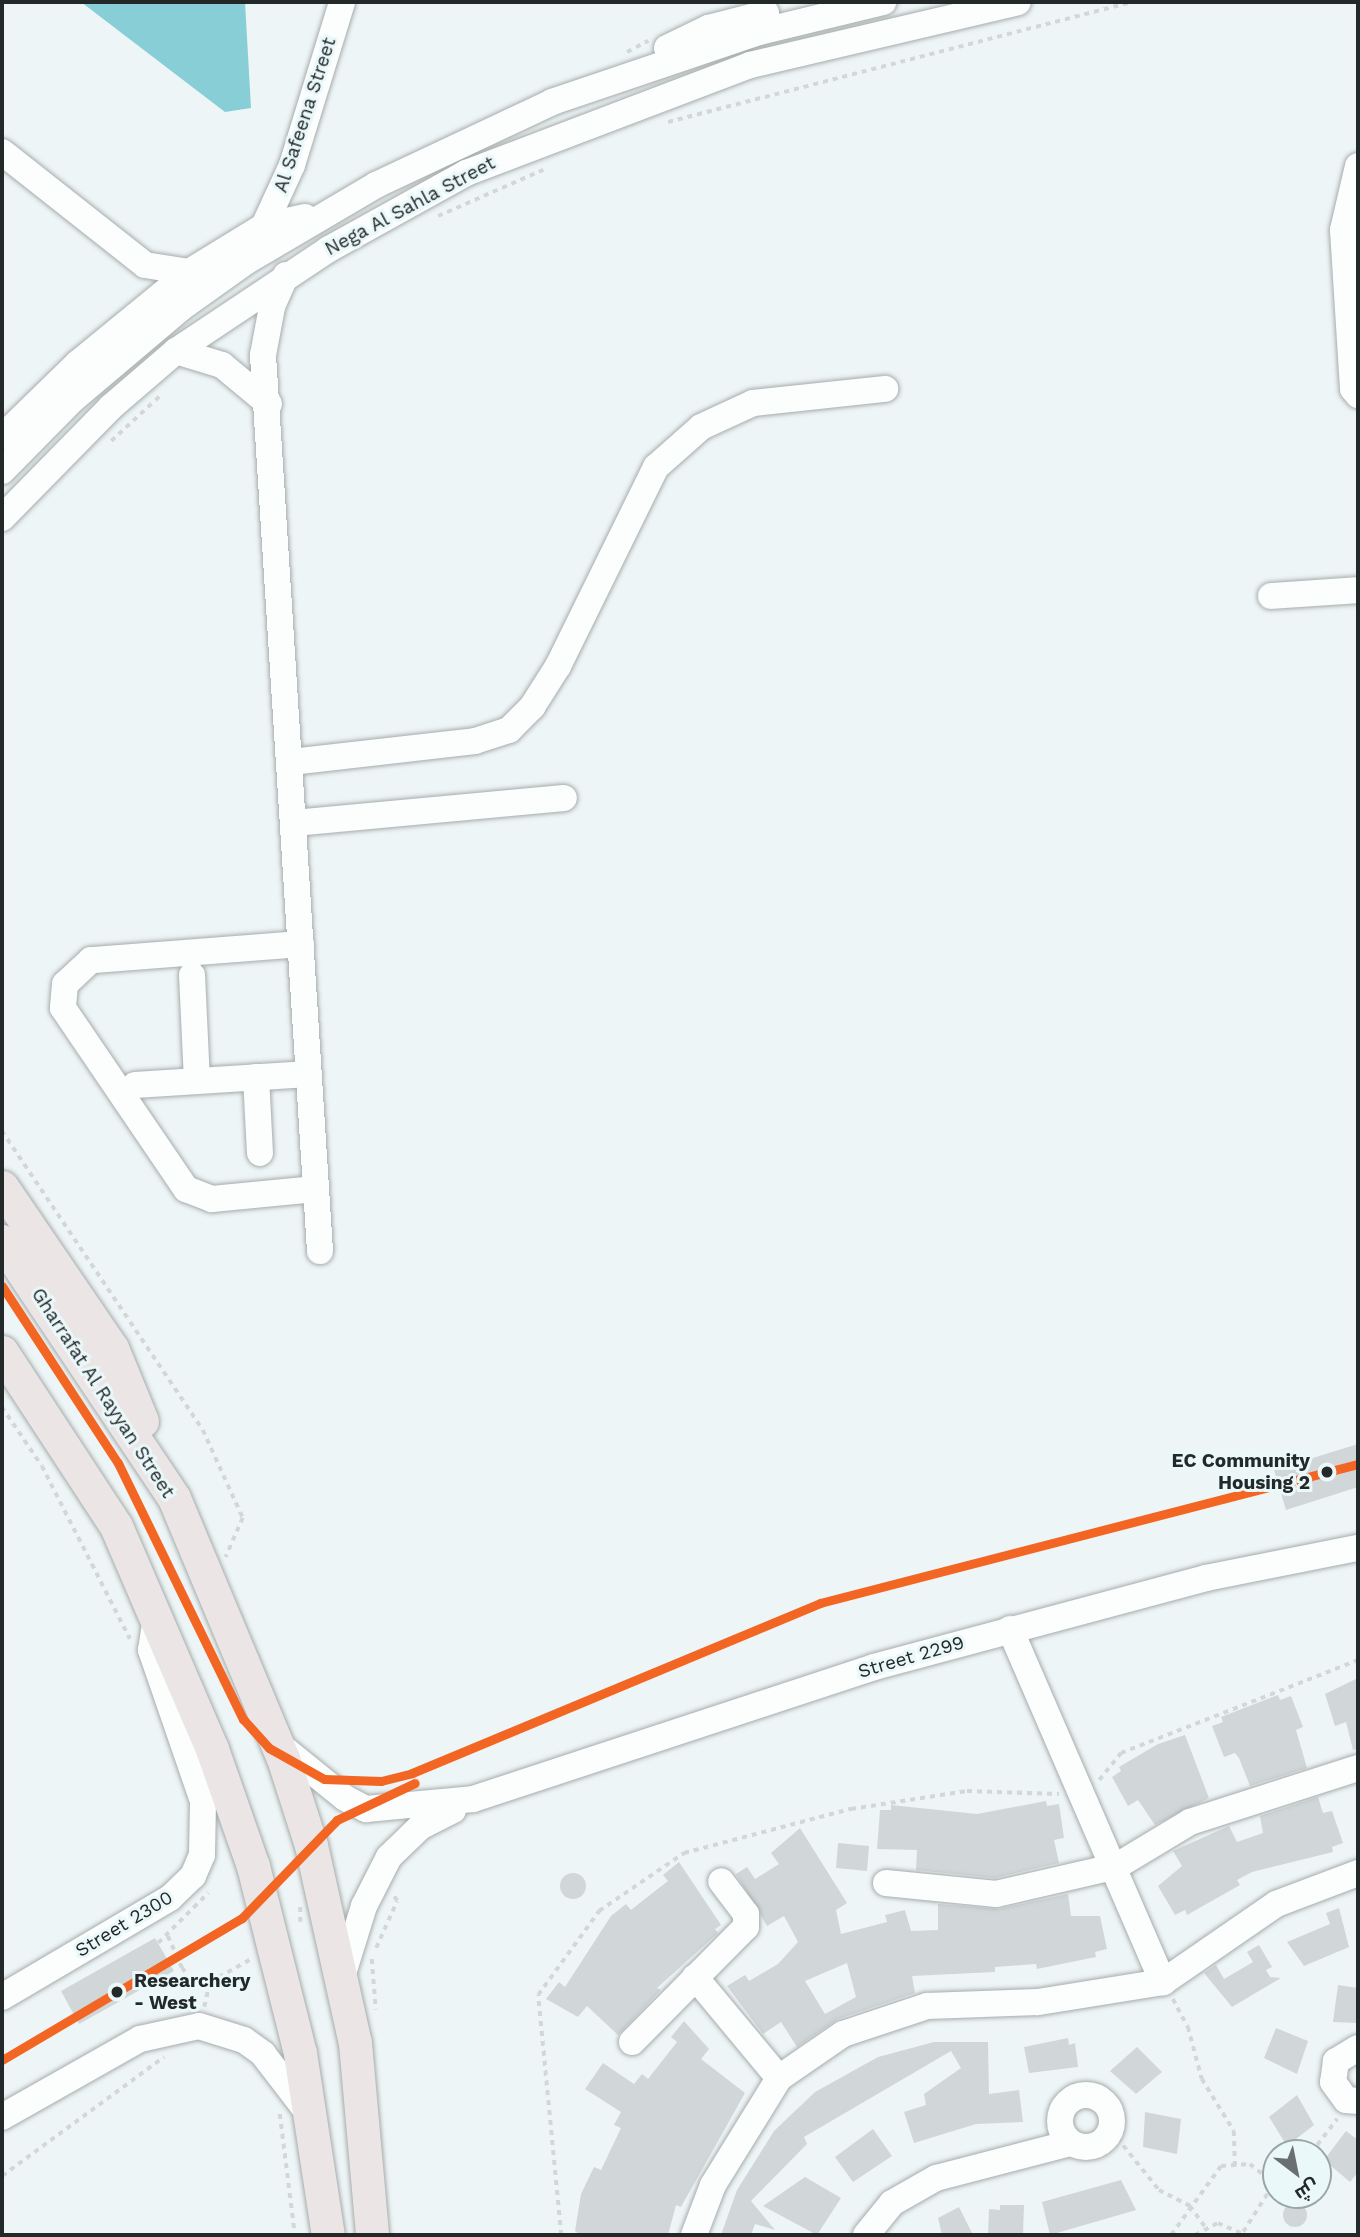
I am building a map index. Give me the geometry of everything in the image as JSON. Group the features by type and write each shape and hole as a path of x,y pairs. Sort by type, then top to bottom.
{"main road":[{"path":"2,1187 112,1348 174,1498"},
{"name":"Gharrafat Al Rayyan Street","path":"2,1241 174,1498 277,1743 311,1845 342,1977 368,2150 372,2235"},
{"path":"2,1352 116,1526 253,1866 312,2118 328,2235"}],"street":[{"name":"Al Safeena Street","path":"264,226 298,143 342,2"},
{"path":"708,28 719,2"},
{"path":"625,77 659,52 747,8 811,2"},
{"name":"Nega Al Sahla Street","path":"2,471 144,337 321,215 493,127 625,77 759,32 883,2"},
{"name":"Nega Al Sahla Street","path":"2,518 83,433 176,351 286,275 466,173 542,141 750,65 1017,2"},
{"path":"2,152 145,265 189,272"},
{"path":"1358,166 1343,230 1353,389 1358,394"},
{"name":"Nega Al Sahla Street","path":"2,437 148,303 189,272 264,226 321,215"},
{"path":"145,265 148,303"},
{"path":"286,275 266,331 320,1251"},
{"path":"176,351 222,365 269,404"},
{"path":"290,762 475,741 509,730 532,707 580,627 656,467 701,427 753,403 885,389"},
{"path":"1271,596 1358,590"},
{"path":"294,823 564,798"},
{"path":"301,944 91,960 65,984 63,1008 186,1189 212,1199 316,1189"},
{"path":"192,975 197,1081"},
{"path":"135,1085 309,1074"},
{"path":"256,1077 260,1153"},
{"name":"Street 2299","path":"342,1977 364,1906 389,1857 420,1827 473,1799 874,1667 1206,1578 1358,1548"},
{"name":"Street 2300","path":"2,1997 170,1898 193,1876 202,1855 202,1801 151,1650 156,1620"},
{"path":"1010,1629 1079,1792 1117,1866 1163,1982"},
{"name":"Street 2299","path":"277,1743 345,1798 366,1809 473,1799"},
{"path":"886,1883 996,1894 1117,1866 1191,1822 1358,1768"},
{"path":"694,2235 713,2185 779,2078 843,2034 928,2006 1038,2002 1163,1982 1276,1904 1358,1873"},
{"path":"632,2042 746,1927 746,1914 722,1881"},
{"path":"695,1977 779,2078"},
{"path":"2,2117 140,2039 199,2026 244,2040 262,2054 312,2118"},
{"path":"1352,2100 1333,2082 1336,2061 1358,2048"},
{"path":"1087,2095 1108,2106 1111,2130 1094,2147 1066,2136 1065,2105 1087,2095"},
{"path":"866,2235 892,2203 936,2178 1039,2151 1066,2136"}],"path":[{"path":"665,123 1131,2"},
{"path":"429,220 555,164"},
{"path":"109,443 167,390"},
{"path":"2,1407 42,1466 135,1648"},
{"path":"561,2235 538,1995 599,1911 684,1853 851,1809 967,1791 1079,1792 1106,1775 1121,1753 1358,1660"},
{"path":"167,1936 195,1982 210,1982"},
{"path":"1163,1982 1188,2027 1202,2079 1234,2131 1235,2166"},
{"path":"2,2176 167,2055"},
{"path":"1324,2139 1352,2100"},
{"path":"279,2110 295,2235"},
{"path":"1111,2130 1159,2190 1189,2206 1205,2227"},
{"path":"1171,2235 1189,2206 1221,2166 1250,2164 1262,2172"},
{"path":"1195,2235 1205,2227 1218,2223 1244,2234 1262,2202"}],"water":[{"path":"81,2 245,2 251,108 225,112"}],"building":[{"path":"1358,1444 1358,1487 1286,1510 1274,1470"},
{"path":"1358,1678 1358,1749 1353,1750 1346,1722 1335,1726 1325,1694"},
{"path":"1278,1695 1280,1700 1291,1696 1303,1727 1296,1730 1307,1768 1250,1786 1235,1753 1224,1757 1212,1726 1223,1722 1221,1717"},
{"path":"1185,1735 1209,1798 1155,1825 1138,1800 1128,1806 1112,1777 1121,1771 1119,1767 1158,1744"},
{"path":"1318,1797 1323,1813 1332,1811 1343,1843 1332,1847 1333,1852 1252,1872 1237,1880 1240,1885 1187,1915 1185,1910 1175,1915 1158,1886 1182,1866 1173,1851 1229,1826 1237,1842 1263,1833 1260,1816"},
{"path":"1046,1801 1047,1806 1059,1804 1064,1838 1054,1840 1059,1863 995,1878 916,1870 917,1850 877,1849 880,1810 891,1810 891,1805 977,1814"},
{"path":"800,1828 847,1903 836,1910 841,1934 887,1922 885,1915 905,1910 911,1931 938,1930 938,1904 999,1909 1068,1894 1071,1916 1100,1916 1107,1949 1095,1952 1096,1957 1037,1969 1036,1964 995,1967 995,1972 912,1976 915,1993 838,2019 797,2047 781,2022 763,2034 727,1986 745,1975 749,1981 778,1964 798,1942 784,1916 767,1926 736,1874 747,1867 755,1879 779,1864 771,1853","holes":["847,1963 856,1997 825,2014 805,1981"]},
{"path":"838,1843 869,1846 867,1871 836,1868"},
{"path":"679,1862 721,1925 715,1929 718,1933 657,1988 661,1990 618,2035 587,2006 578,2017 546,1999 559,1982 565,1987 611,1916 626,1904 631,1910 668,1881 663,1875"},
{"path":"573,1873 582,1877 586,1886 582,1895 573,1899 564,1895 560,1886 564,1877"},
{"path":"1339,1908 1349,1947 1304,1966 1287,1942 1330,1924 1326,1913"},
{"path":"155,1938 174,1971 79,2024 61,1991"},
{"path":"1259,1945 1272,1967 1266,1970 1270,1977 1281,1978 1232,2007 1204,1973 1216,1965 1224,1979 1253,1962 1247,1952"},
{"path":"1338,1985 1358,1988 1357,2023 1333,2022"},
{"path":"684,2021 709,2049 701,2059 745,2093 681,2207 676,2205 668,2235 580,2235 575,2231 581,2194 594,2167 601,2170 621,2128 614,2125 621,2112 585,2089 603,2063 634,2084 642,2074 648,2079 677,2042 671,2037"},
{"path":"1276,2028 1308,2041 1297,2074 1264,2058"},
{"path":"1068,2038 1069,2045 1075,2043 1078,2067 1029,2073 1024,2047"},
{"path":"934,2042 988,2042 989,2094 1019,2090 1023,2122 976,2124 914,2143 904,2112 926,2105 924,2094 961,2068 951,2051 804,2137 807,2144 751,2201 775,2230 755,2224 751,2235 721,2235 737,2190 774,2131 815,2092 878,2057"},
{"path":"1137,2047 1162,2072 1136,2094 1110,2071"},
{"path":"1297,2095 1314,2125 1296,2139 1283,2139 1269,2117"},
{"path":"1145,2112 1181,2119 1177,2154 1143,2147"},
{"path":"873,2129 892,2156 853,2182 835,2157"},
{"path":"1346,2131 1358,2140 1358,2172 1350,2182 1332,2167 1332,2149"},
{"path":"805,2177 841,2198 817,2235 763,2206"},
{"path":"1121,2180 1136,2210 1050,2235 1042,2202"},
{"path":"1000,2205 1024,2205 1023,2235 988,2235 989,2209 1000,2210"},
{"path":"959,2207 973,2235 942,2235 938,2218"},
{"path":"1285,2209 1306,2210 1306,2220 1300,2226 1290,2226 1284,2220"}],"transit line":[{"path":"2,1286 118,1463 243,1719 269,1748 324,1779 381,1781 412,1773 820,1603 1358,1464"},
{"path":"2,2060 242,1918 337,1820 415,1783"}],"place":[{"name":"EC Community Housing 2","path":"1327,1472"},
{"name":"Researchery - West","path":"117,1992"}]}
